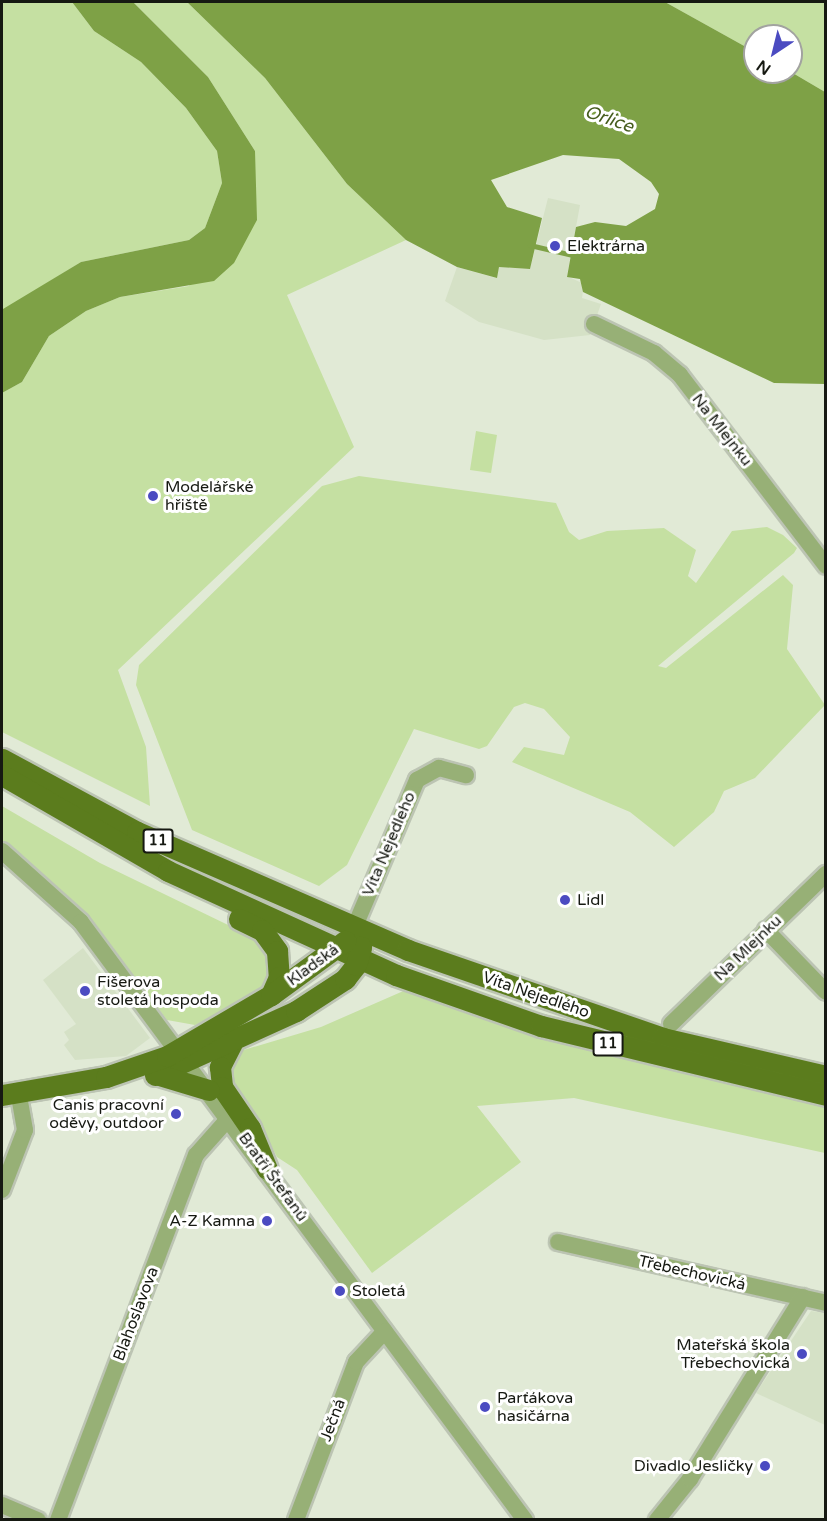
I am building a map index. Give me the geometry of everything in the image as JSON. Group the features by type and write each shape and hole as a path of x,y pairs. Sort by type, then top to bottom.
{"main road":[{"name":"11","path":"2,759 137,832 355,926"},
{"name":"11","path":"2,775 146,859 360,959"},
{"path":"146,859 190,894 271,939 280,969 271,995"},
{"name":"Kladská","path":"106,1077 156,1075 337,949 355,926"},
{"name":"Kladská","path":"10,1093 106,1077 232,1043 339,983 360,959 355,926"},
{"name":"Víta Nejedlého","path":"355,926 408,950 663,1038 825,1076"},
{"name":"Víta Nejedlého","path":"360,959 396,975 552,1029 825,1095"},
{"path":"232,1043 220,1067 222,1087 250,1128 267,1169"},
{"path":"156,1075 208,1090"}],"street":[{"name":"Na Mlejnku","path":"594,324 654,353 680,375 825,566"},
{"name":"Víta Nejedleho","path":"355,926 417,780 439,768 466,775"},
{"name":"Bratří Štefanů","path":"2,852 72,911 267,1169 525,1520"},
{"name":"Na Mlejnku","path":"671,1024 825,874"},
{"name":"Na Mlejnku","path":"766,930 825,992"},
{"path":"2,1190 25,1130 10,1093"},
{"name":"Blahoslavova","path":"58,1520 196,1155 229,1118"},
{"name":"Třebechovická","path":"558,1242 825,1302"},
{"path":"657,1520 690,1479 803,1298"},
{"name":"Ječná","path":"296,1520 356,1362 385,1331"},
{"path":"2,1505 38,1520"}],"shaded area":[{"path":"2,2 72,2 94,31 141,62 186,108 217,151 222,183 205,228 189,240 81,262 2,311"},
{"path":"133,2 187,2 265,78 347,184 406,240 287,295 354,447 118,670 146,747 150,806 2,732 2,393 22,382 49,336 86,311 120,297 189,286 255,151 208,77"},
{"path":"665,2 825,2 825,92 803,79 803,24 743,24 743,45"},
{"path":"548,198 580,205 567,276 584,284 582,298 601,304 590,335 544,340 479,322 445,301 457,267 496,278 499,267 530,269"},
{"path":"476,431 497,435 491,473 470,470"},
{"path":"359,476 556,503 569,532 579,540 607,531 664,528 696,550 688,576 696,583 732,531 767,527 783,535 797,548 794,553 658,666 666,668 783,575 793,585 787,649 825,705 755,778 724,791 714,812 674,847 630,812 512,762 524,747 564,755 570,737 544,709 525,703 514,707 487,746 479,749 414,729 347,865 319,886 192,830 136,685 139,665 322,486"},
{"path":"2,806 100,863 263,942 274,971 260,994 195,1025 167,1020 82,909 2,847"},
{"path":"83,948 150,1038 126,1056 75,1060 64,1045 69,1040 64,1032 76,1024 43,980"},
{"path":"408,989 567,1043 825,1102 825,1153 574,1098 477,1106 521,1162 372,1273 297,1170 277,1157 255,1115 225,1081 230,1054 321,1027"},
{"name":"Mateřská škola Třebechovická","path":"811,1311 825,1313 825,1425 756,1393"}],"water":[{"path":"72,2 133,2 208,77 255,151 257,220 234,263 214,281 120,297 86,311 49,336 22,382 2,393 3,309 81,262 189,240 205,228 222,183 217,151 186,108 141,62 94,31"},
{"name":"Orlice","path":"187,2 665,2 743,45 743,84 803,84 803,79 825,92 825,384 774,383 583,292 580,279 567,277 576,227 595,222 626,226 655,209 659,194 651,182 619,159 563,155 491,180 507,207 542,218 530,269 499,267 497,278 457,267 406,240 347,184 265,78"}],"waterway":[{"path":"530,245 577,256"}],"place":[{"name":"Elektrárna","path":"555,246"},
{"name":"Modelářské hřiště","path":"153,496"},
{"name":"Lidl","path":"565,900"},
{"name":"Fišerova stoletá hospoda","path":"85,991"},
{"name":"Canis pracovní oděvy, outdoor","path":"176,1114"},
{"name":"A-Z Kamna","path":"267,1221"},
{"name":"Stoletá","path":"340,1291"},
{"name":"Mateřská škola Třebechovická","path":"802,1354"},
{"name":"Parťákova hasičárna","path":"485,1407"},
{"name":"Divadlo Jesličky","path":"765,1466"}]}
